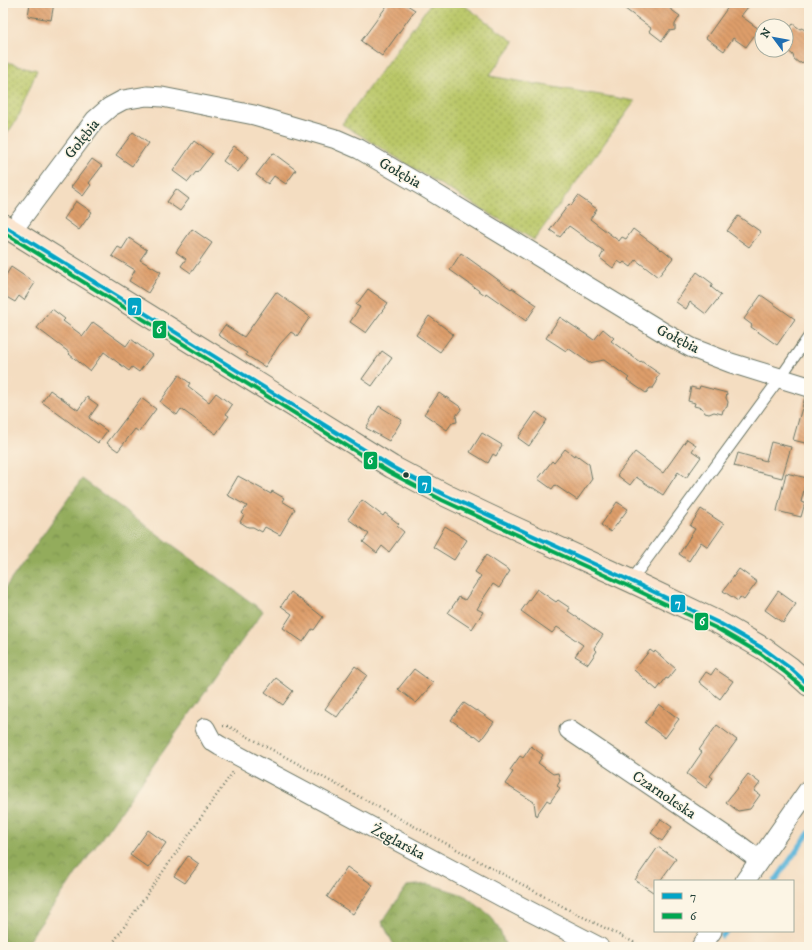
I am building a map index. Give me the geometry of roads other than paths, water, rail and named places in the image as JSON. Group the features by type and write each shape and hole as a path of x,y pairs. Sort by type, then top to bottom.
{"street":[{"name":"Gołębia","path":"8,228 95,120 110,107 123,100 147,96 162,97 254,114 300,128 359,149 666,334 692,348 731,363 809,387"},
{"path":"8,228 406,475 504,523 696,612 743,636 790,668 809,685"},
{"name":"Żeglarska","path":"205,728 212,741 242,759 599,947"},
{"name":"Czarnoleska","path":"569,730 759,860"},
{"path":"746,880 809,789"},
{"path":"701,947 711,932"}],"lane":[{"path":"631,581 780,378 809,336"}],"waterway":[{"path":"776,880 809,833"},
{"path":"722,936 727,932"}]}
